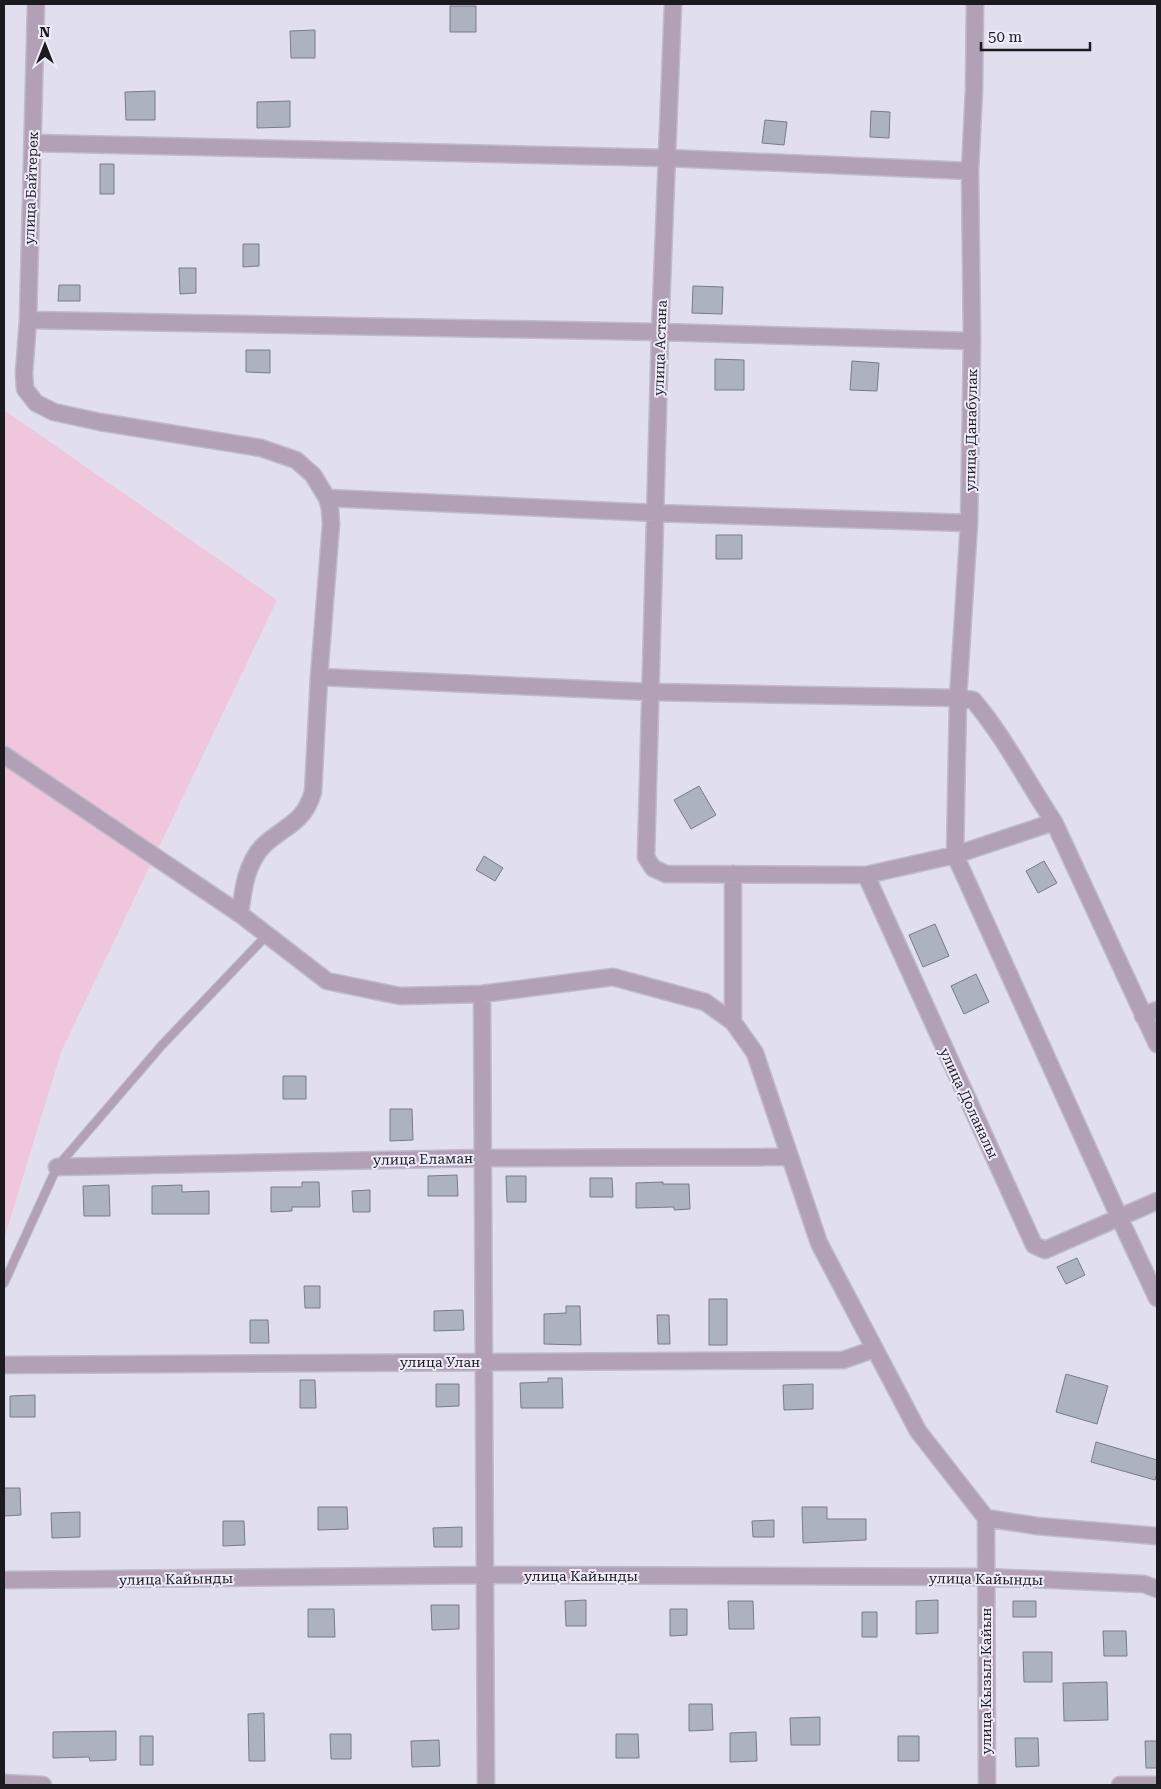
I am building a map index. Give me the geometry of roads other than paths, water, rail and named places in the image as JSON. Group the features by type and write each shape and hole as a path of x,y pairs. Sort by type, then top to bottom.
{"street":[{"name":"улица Байтерек","path":"36,4 25,389 36,403 54,412 100,422 261,448 296,460 313,475 327,498"},
{"name":"улица Астана","path":"673,4 660,332 646,857 653,868 666,874 866,875 955,855 1054,822"},
{"name":"улица Данабулак","path":"955,855 958,698 969,523 972,341 970,172 974,90 975,4"},
{"path":"33,143 667,158 970,172"},
{"path":"28,320 660,332 972,341"},
{"path":"240,914 243,885 252,862 264,846 301,817 309,805 313,792 319,678 331,524 327,498 969,523"},
{"path":"319,678 651,692 958,698 972,700 991,721 1029,785 1054,822 1150,1013 1157,1044"},
{"path":"4,755 240,914 327,981 400,996 482,994 613,977 706,1002 733,1022 755,1053 819,1243 918,1431 986,1518 1037,1526 1157,1536"},
{"path":"955,855 1157,1298"},
{"path":"733,874 733,1022"},
{"name":"улица Доланалы","path":"866,875 1034,1245 1045,1250 1157,1202"},
{"path":"482,994 486,1785"},
{"name":"улица Еламан","path":"57,1167 483,1158 790,1156"},
{"name":"улица Улан","path":"4,1365 843,1360 875,1349"},
{"name":"улица Кызыл Кайын","path":"986,1518 987,1785"},
{"name":"улица Кайынды","path":"4,1580 485,1575 985,1577 1144,1584 1157,1589"},
{"path":"4,1784 43,1785"},
{"path":"1120,1785 1157,1785"}],"lane":[{"path":"4,1283 57,1167 162,1045 267,935"}]}
